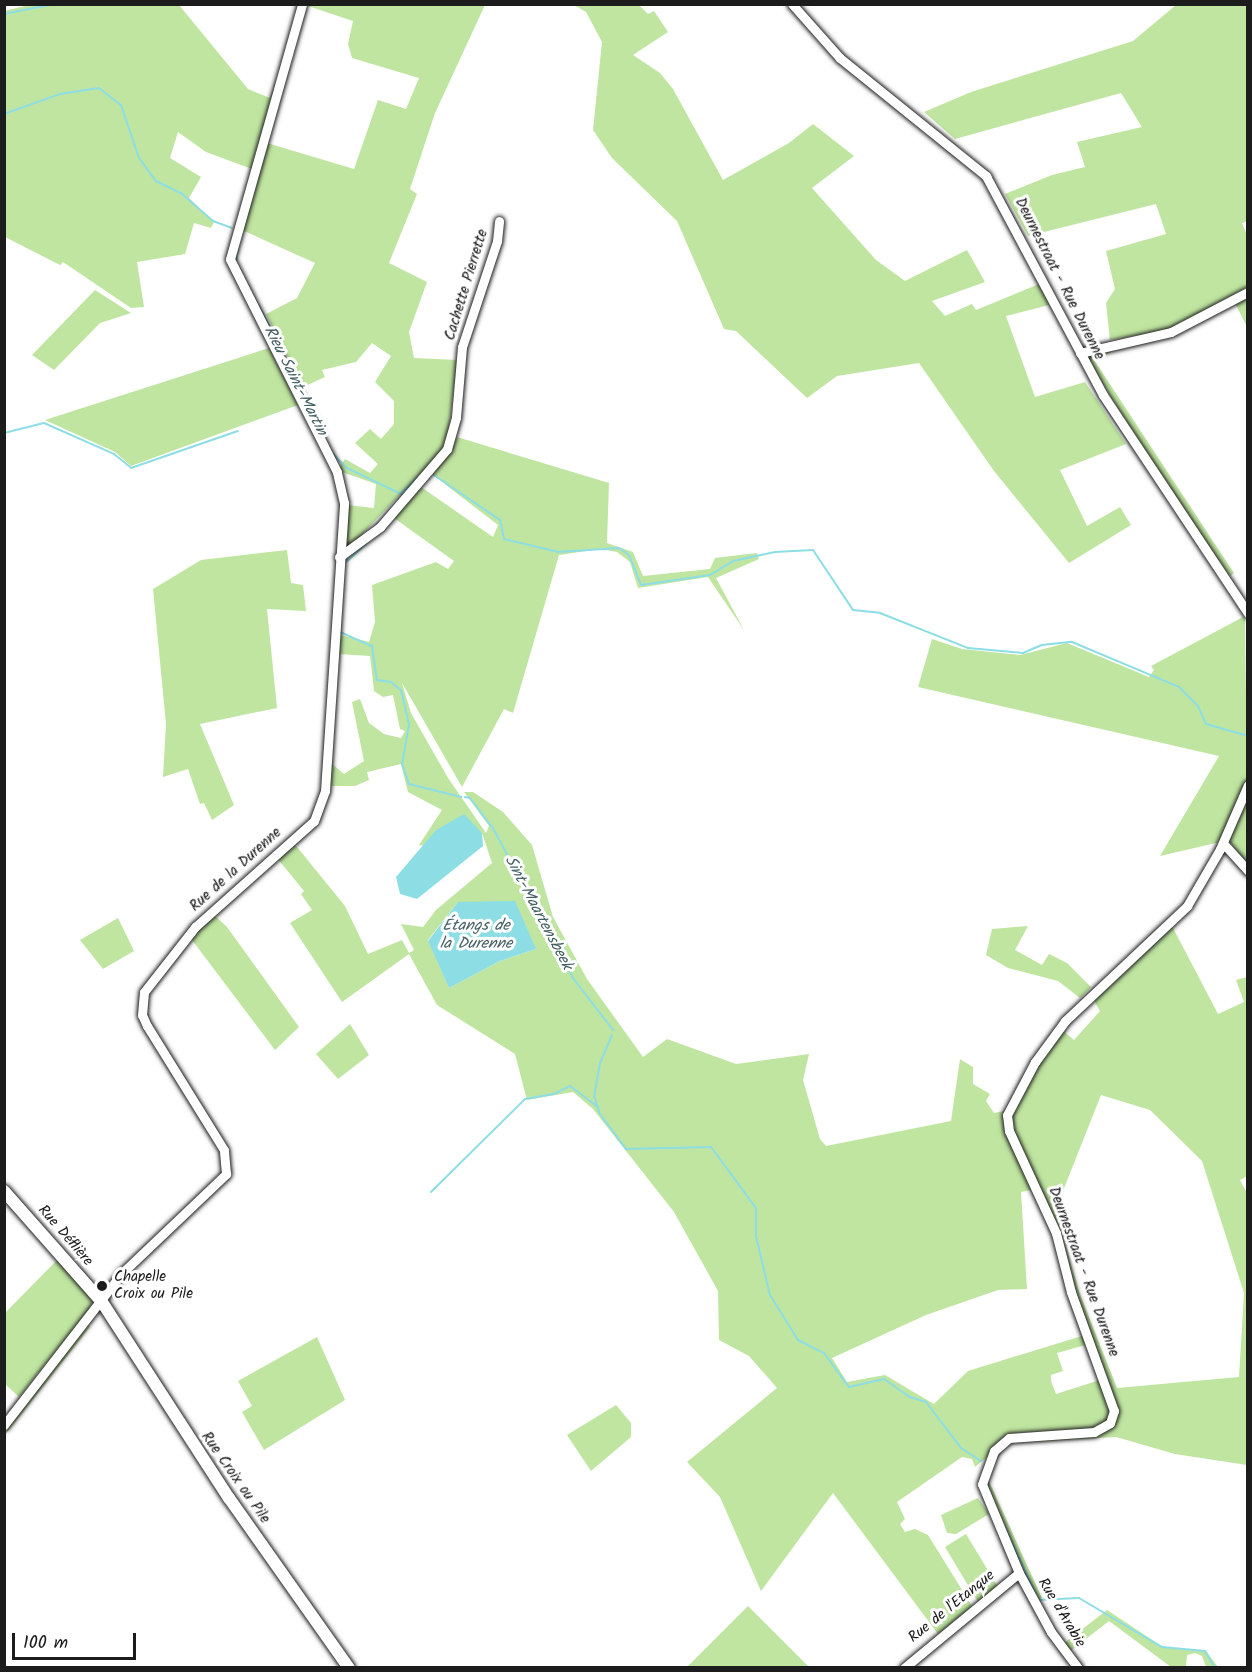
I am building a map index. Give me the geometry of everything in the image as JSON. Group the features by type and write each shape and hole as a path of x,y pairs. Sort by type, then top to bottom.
{"street":[{"name":"Rue de la Durenne","path":"102,1302 122,1273 220,1185 226,1174 224,1150 147,1026 141,1004 148,986 195,927 321,812 344,503 337,472 232,270 235,231 302,4"},
{"name":"Deurnestraat - Rue Durenne","path":"792,4 840,58 986,176 1080,353 1128,435 1248,613"},
{"name":"Cachette Pierrette","path":"339,557 364,540 424,480 453,436 462,346 497,241 499,221"},
{"path":"1080,353 1171,333 1248,292"},
{"name":"Deurnestraat - Rue Durenne","path":"984,1471 994,1451 1009,1438 1095,1432 1110,1423 1114,1411 1071,1292 1052,1221 1009,1131 1009,1108 1059,1028 1181,913 1223,843 1248,785"},
{"path":"1223,843 1248,871"},
{"name":"Rue Déflière","path":"4,1191 102,1302"},
{"path":"4,1425 102,1302"},
{"name":"Rue Croix ou Pile","path":"102,1302 228,1498 349,1668"},
{"name":"Rue de l'Etanque","path":"904,1668 1019,1573 989,1510 983,1491 984,1471"},
{"name":"Rue d'Arabie","path":"1019,1573 1051,1632 1078,1668"}],"green space":[{"path":"34,4 179,5 248,89 270,98 277,77 252,169 206,152 178,132 170,158 201,177 189,198 214,222 211,228 194,223 185,254 137,262 144,307 131,308 63,262 60,265 5,237 4,11"},
{"path":"305,5 485,5 435,113 410,189 417,194 389,263 427,282 409,332 414,358 457,360 447,446 350,547 345,547 347,505 374,508 376,484 342,472 340,466 345,459 370,473 378,464 355,443 370,429 381,439 394,424 394,401 375,382 391,356 372,343 356,362 322,370 325,377 303,387 266,314 297,298 315,263 242,230 267,143 354,169 378,100 406,109 419,78 352,58 348,44 353,21"},
{"path":"574,5 639,5 648,14 654,11 668,32 633,55 660,73 673,89 723,180 789,143 813,124 854,156 812,188 876,260 905,281 967,250 985,282 932,301 945,316 972,304 976,310 1039,284 1049,305 1006,316 1035,397 1085,382 1126,444 1060,470 1087,526 1120,507 1131,525 1069,563 994,471 919,363 837,376 807,398 736,331 724,329 677,221 612,158 593,130 602,42 586,12"},
{"path":"1176,5 1247,5 1248,221 1242,223 1247,235 1247,287 1168,330 1110,340 1106,303 1115,289 1106,251 1166,234 1156,204 1028,236 1005,194 1052,175 1085,167 1077,142 1142,127 1121,93 955,139 924,112 971,92 1133,41"},
{"path":"95,290 131,313 100,323 54,370 32,355"},
{"path":"1247,294 1247,327 1235,303 1176,336 1118,349 1094,360 1234,573 1230,576 1157,473 1088,359 1090,353 1156,338"},
{"path":"269,348 298,405 131,466 115,452 45,420"},
{"path":"457,437 609,483 607,543 633,552 643,576 710,569 715,558 757,553 759,559 716,578 744,630 708,577 638,588 630,562 617,552 600,549 559,555 513,713 504,709 462,787 402,683 411,713 448,778 486,833 489,826 464,792 473,792 503,812 532,845 553,917 587,979 643,1057 667,1039 736,1064 809,1054 803,1080 820,1139 826,1146 951,1121 960,1059 973,1067 973,1084 990,1094 986,1101 994,1113 1005,1111 1035,1189 1021,1192 1027,1289 998,1290 926,1315 832,1358 847,1382 885,1375 934,1404 968,1371 1085,1335 1089,1344 1057,1353 1063,1371 1051,1375 1051,1381 1056,1394 1103,1379 1111,1403 1110,1417 1099,1428 1016,1433 975,1467 972,1459 962,1457 897,1502 905,1519 900,1524 905,1532 915,1529 928,1535 972,1606 938,1634 833,1493 761,1591 720,1497 687,1462 777,1388 749,1356 719,1340 718,1291 674,1212 593,1109 573,1092 527,1100 515,1054 437,1005 409,954 342,1002 290,923 312,910 301,894 304,891 277,858 293,842 345,906 368,954 402,940 409,953 414,950 401,924 423,927 436,910 492,863 482,833 436,830 425,846 419,845 442,810 408,792 401,764 367,772 369,780 355,786 330,786 331,763 344,774 364,761 352,702 360,699 369,723 384,734 401,738 405,731 400,729 393,695 383,697 374,691 370,656 339,654 341,635 369,642 375,622 372,585 436,562 448,569 454,561 394,518 421,487 493,537 498,525 433,475","holes":["458,902 536,949 500,961 449,988 428,940"]},
{"path":"287,550 291,583 303,585 306,611 267,609 277,708 200,724 234,805 212,820 204,803 200,804 188,769 163,777 166,724 153,589 201,560"},
{"path":"1245,616 1247,780 1220,842 1160,856 1219,756 918,687 932,639 962,649 1020,655 1067,643 1149,677 1154,670 1151,666"},
{"path":"1247,789 1247,868 1228,838"},
{"path":"212,913 227,927 299,1027 275,1050 192,940 203,927 185,946"},
{"path":"118,918 134,951 103,969 80,940"},
{"path":"1028,926 1015,950 1042,965 1049,954 1067,963 1091,987 1080,998 1058,981 1008,968 986,955 992,929"},
{"path":"1172,926 1218,1014 1244,1002 1236,980 1247,977 1248,1176 1240,1180 1248,1195 1247,1465 1175,1454 1116,1437 1010,1443 999,1455 988,1479 988,1468 1002,1446 1018,1437 1072,1438 1104,1431 1116,1418 1117,1406 1074,1291 1056,1225 1009,1118 1028,1077 1061,1029 1074,1040 1100,1011 1092,997","holes":["1101,1095 1150,1110 1202,1161 1244,1293 1239,1377 1117,1388 1080,1294 1055,1211"]},
{"path":"350,1024 369,1055 338,1079 316,1054"},
{"path":"59,1258 93,1296 90,1308 19,1397 5,1384 4,1314"},
{"path":"88,1324 90,1327 5,1435 5,1430"},
{"path":"317,1337 345,1400 264,1450 242,1412 252,1406 238,1381"},
{"path":"616,1405 631,1423 631,1437 591,1471 567,1435"},
{"path":"988,1479 1042,1598 1036,1600 988,1498"},
{"path":"978,1498 989,1514 956,1534 947,1533 941,1515"},
{"path":"966,1534 998,1587 978,1602 945,1547"},
{"path":"748,1606 809,1667 687,1667"},
{"path":"1107,1610 1163,1647 1206,1651 1218,1667 1206,1667 1202,1656 1195,1653 1187,1655 1186,1667 1171,1667 1109,1621 1069,1652 1063,1644"}],"water":[{"name":"Étangs de la Durenne","path":"464,814 482,833 483,846 417,899 400,894 396,877 436,830"},
{"name":"Étangs de la Durenne","path":"515,901 536,949 500,961 449,988 428,941 458,902"}],"waterway":[{"name":"Sint-Maartensbeek","path":"4,14 54,4"},
{"name":"Rieu Saint-Martin","path":"4,114 60,94 99,88 121,105 139,158 156,181 181,193 213,221 232,228"},
{"name":"Rieu Saint-Martin","path":"236,261 239,243"},
{"name":"Rieu Saint-Martin","path":"259,306 312,413"},
{"path":"4,433 44,423 114,454 131,468 238,431"},
{"name":"Rieu Saint-Martin","path":"332,453 347,468 403,495"},
{"path":"434,475 500,520 504,539 558,552 619,548 629,555 641,585 710,575 733,561 775,552 813,550 853,610 880,613 968,648 1023,653 1042,645 1072,642 1179,687 1198,706 1206,724 1248,736"},
{"path":"401,493 418,477"},
{"name":"Rieu Saint-Martin","path":"343,565 372,538"},
{"path":"340,632 372,646 377,680 391,682 401,690 409,725 402,764 409,784 461,797"},
{"name":"Sint-Maartensbeek","path":"465,797 470,798 494,830 573,978 613,1030"},
{"path":"612,1035 600,1063 594,1096 600,1114 626,1149 711,1147 756,1208 756,1236 770,1295 798,1340 824,1353 849,1387 884,1379 910,1397 926,1402 961,1448 981,1461"},
{"path":"431,1192 525,1099 554,1094 570,1086 598,1107"},
{"path":"988,1484 989,1490"},
{"path":"1004,1526 1036,1594"},
{"path":"1038,1600 1079,1598 1162,1647 1205,1651 1215,1668"}],"place":[{"name":"Chapelle Croix ou Pile","path":"102,1286"}]}
